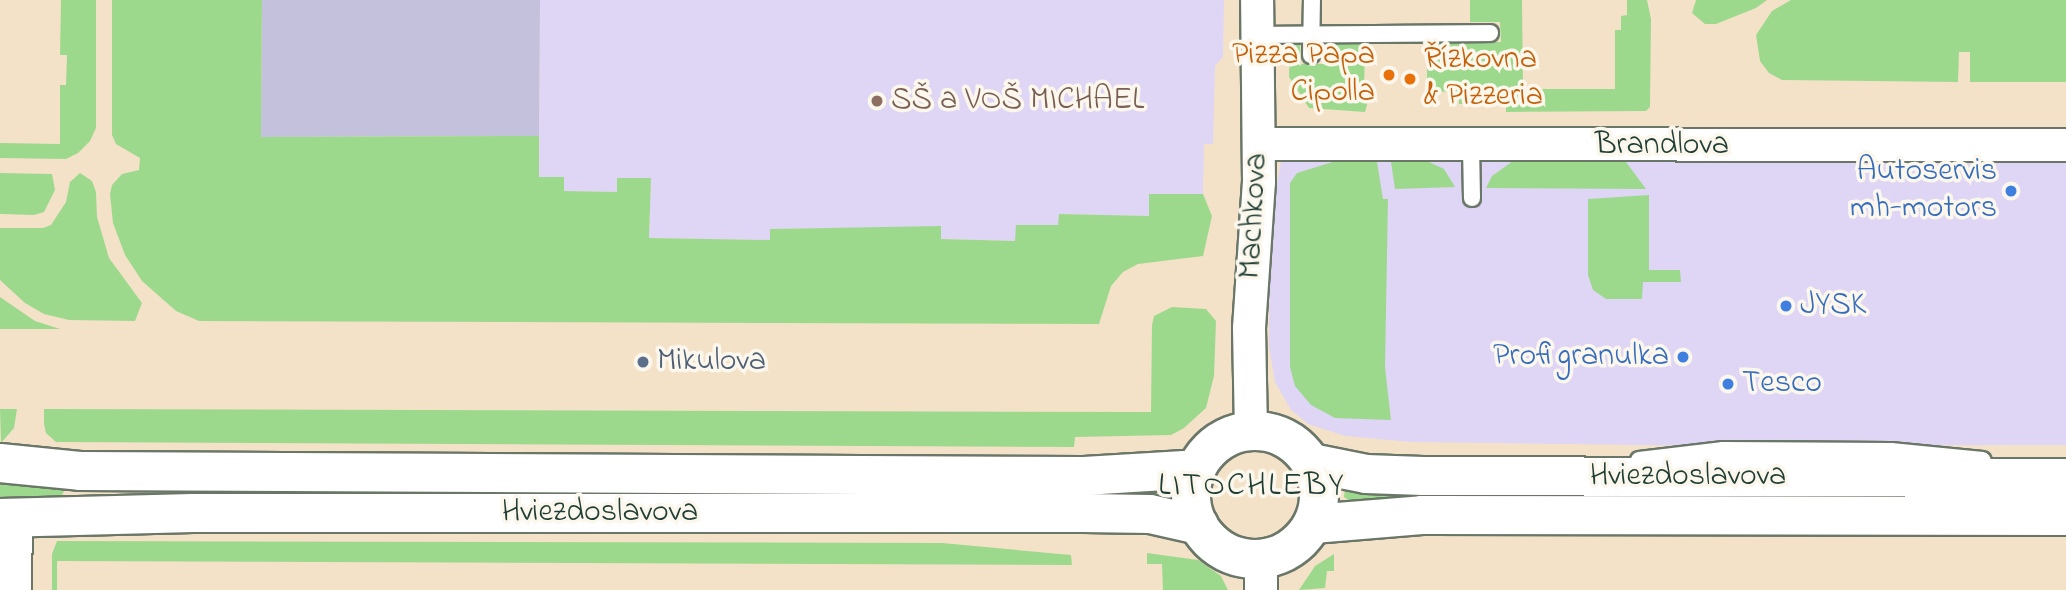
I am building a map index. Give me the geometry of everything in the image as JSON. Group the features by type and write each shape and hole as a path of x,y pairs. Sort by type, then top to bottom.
{"street":[{"name":"Machkova","path":"1251,432 1249,327 1259,144 1257,0"},
{"name":"Brandlova","path":"1259,144 2066,145"},
{"path":"1251,432 1282,438 1299,449 1311,463 1319,494 1313,524 1261,575 1236,556 1224,551 1199,525 1191,498 1197,469 1219,442 1251,432"},
{"name":"Hviezdoslavova","path":"0,463 80,471 1070,476 1197,469"},
{"name":"Hviezdoslavova","path":"1311,463 1366,474 1495,477 2066,478"},
{"name":"Hviezdoslavova","path":"8,518 193,513 1084,513 1150,514 1199,525"},
{"name":"Hviezdoslavova","path":"1313,524 1422,515 2066,516"},
{"path":"8,518 15,590"}],"lane":[{"path":"1311,55 1312,0"},
{"path":"1257,35 1490,33"},
{"path":"1471,146 1472,198"},
{"path":"1495,477 1723,450 1891,451 2066,469"}],"shaded area":[{"path":"262,0 540,0 539,136 261,137"},
{"name":"SŠ a VOŠ MICHAEL","path":"540,0 1224,0 1223,57 1215,66 1213,144 1204,144 1203,194 1149,194 1149,216 1060,214 1059,225 1015,241 940,239 941,227 771,229 770,240 649,238 651,178 618,178 617,192 563,191 564,177 539,177"},
{"path":"1283,152 2066,158 2066,445 1711,446 1411,442 1345,436 1308,424 1291,410 1275,382 1269,347 1270,219"}],"green space":[{"path":"61,0 96,0 96,128 90,141 78,153 66,159 0,158 0,143 60,144 60,85 66,85 67,55 60,55"},
{"path":"112,0 262,0 261,137 539,136 539,177 564,177 564,191 617,192 617,178 651,178 649,238 770,240 770,229 941,226 941,239 1015,241 1016,225 1058,225 1059,214 1149,216 1149,194 1203,194 1212,216 1203,256 1138,264 1123,272 1111,286 1099,324 199,321 176,311 142,281 125,255 113,223 110,194 112,185 122,174 139,170 140,158 116,144 112,135"},
{"path":"1470,0 1522,0 1523,89 1615,89 1615,30 1621,30 1621,16 1627,15 1627,0 1647,0 1651,19 1650,107 1646,111 1506,112 1506,105 1459,104 1459,93 1427,90 1427,42 1501,42 1500,22 1470,22"},
{"path":"1696,0 1767,0 1756,8 1716,24 1705,24 1692,13"},
{"path":"1791,0 2066,0 2066,82 1970,82 1970,52 1959,52 1958,82 1782,80 1769,73 1760,61 1756,35 1772,11"},
{"path":"1336,42 1365,42 1364,92 1368,101 1365,112 1309,108 1289,77 1290,44 1300,44 1301,64 1336,64"},
{"path":"1336,161 1377,162 1383,199 1388,199 1385,367 1391,420 1335,418 1311,405 1295,386 1290,367 1290,183 1297,173"},
{"path":"1513,161 1626,162 1646,189 1486,188 1492,176"},
{"path":"1391,162 1429,162 1444,169 1455,187 1395,189"},
{"path":"0,173 52,174 55,190 44,212 34,215 0,214"},
{"path":"80,173 92,181 96,192 97,217 109,258 142,303 135,321 69,320 44,314 25,303 0,280 0,228 43,228 51,225 66,202 70,182"},
{"path":"1649,195 1649,270 1680,270 1681,282 1643,282 1642,299 1606,299 1593,290 1588,275 1588,199"},
{"path":"0,297 35,321 60,329 0,329"},
{"path":"1172,307 1206,309 1216,321 1214,376 1206,408 1184,428 1171,435 1075,437 1074,447 56,442 46,433 44,424 44,409 1151,412 1152,325 1154,316"},
{"path":"0,409 17,409 14,428 1,443"},
{"path":"0,483 67,484 60,500 0,500"},
{"path":"1412,487 1412,503 1351,502 1344,497 1345,489"},
{"path":"57,541 942,543 1071,555 1072,565 57,561 57,590 52,590 52,554"},
{"path":"1147,553 1198,560 1221,576 1228,590 1163,590 1162,564 1147,564"},
{"path":"1334,554 1334,571 1327,571 1325,588 1299,590 1315,566"}],"place":[{"name":"Pizza Papa Cipolla","path":"1389,75"},
{"name":"Řízkovna & Pizzeria","path":"1410,79"},
{"name":"SŠ a VOŠ MICHAEL","path":"877,101"},
{"name":"Autoservis mh-motors","path":"2011,191"},
{"name":"JYSK","path":"1786,306"},
{"name":"Profigranulka","path":"1683,357"},
{"name":"Mikulova","path":"643,362"},
{"name":"Tesco","path":"1728,384"}],"district":[{"name":"LITOCHLEBY","path":"1252,487"}]}
